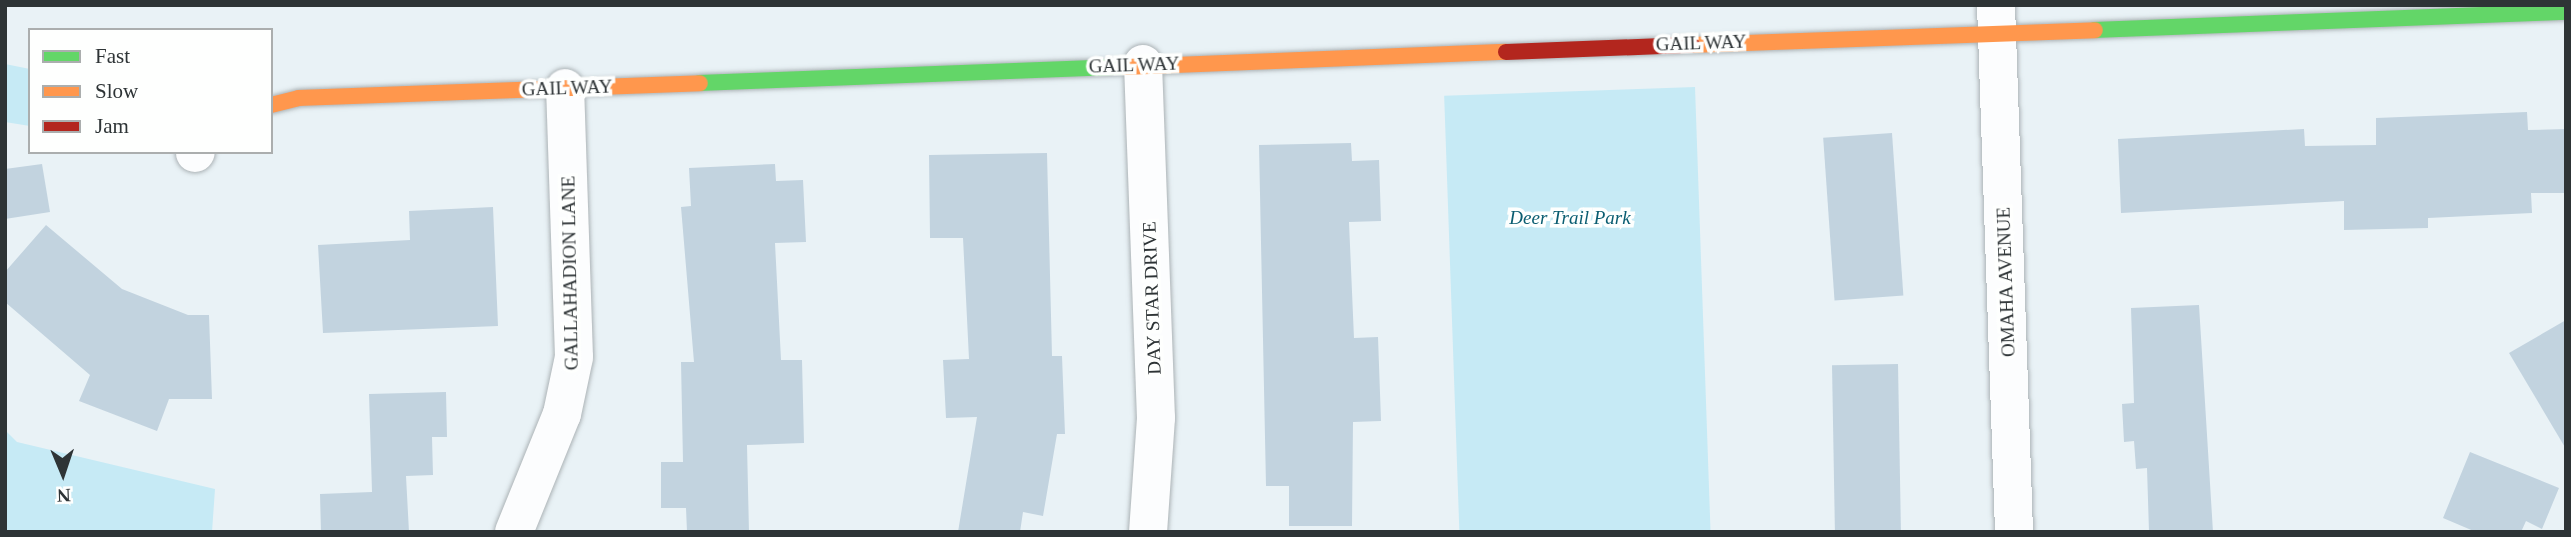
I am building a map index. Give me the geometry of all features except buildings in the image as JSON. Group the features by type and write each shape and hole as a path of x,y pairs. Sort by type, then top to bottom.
{"street":[{"name":"GAIL WAY","path":"273,104 299,98 1143,64 1997,18 2566,12"},
{"name":"OMAHA AVENUE","path":"1997,18 2014,532"},
{"name":"DAY STAR DRIVE","path":"1143,64 1156,418 1148,532"},
{"name":"GALLAHADION LANE","path":"514,532 562,414 575,357 565,88"}],"green space":[{"path":"5,64 28,69 28,126 5,122"},
{"name":"Deer Trail Park","path":"1695,87 1711,532 1459,532 1444,96"},
{"path":"5,430 17,442 215,489 212,532 5,532"}],"traffic: fast":[{"path":"2095,30 2566,12"},
{"path":"700,83 1125,67"}],"traffic: slow":[{"path":"1692,45 2095,30"},
{"path":"1125,67 1506,52"},
{"path":"273,104 299,98 700,83"}],"traffic: jam":[{"path":"1506,52 1692,45"}]}
